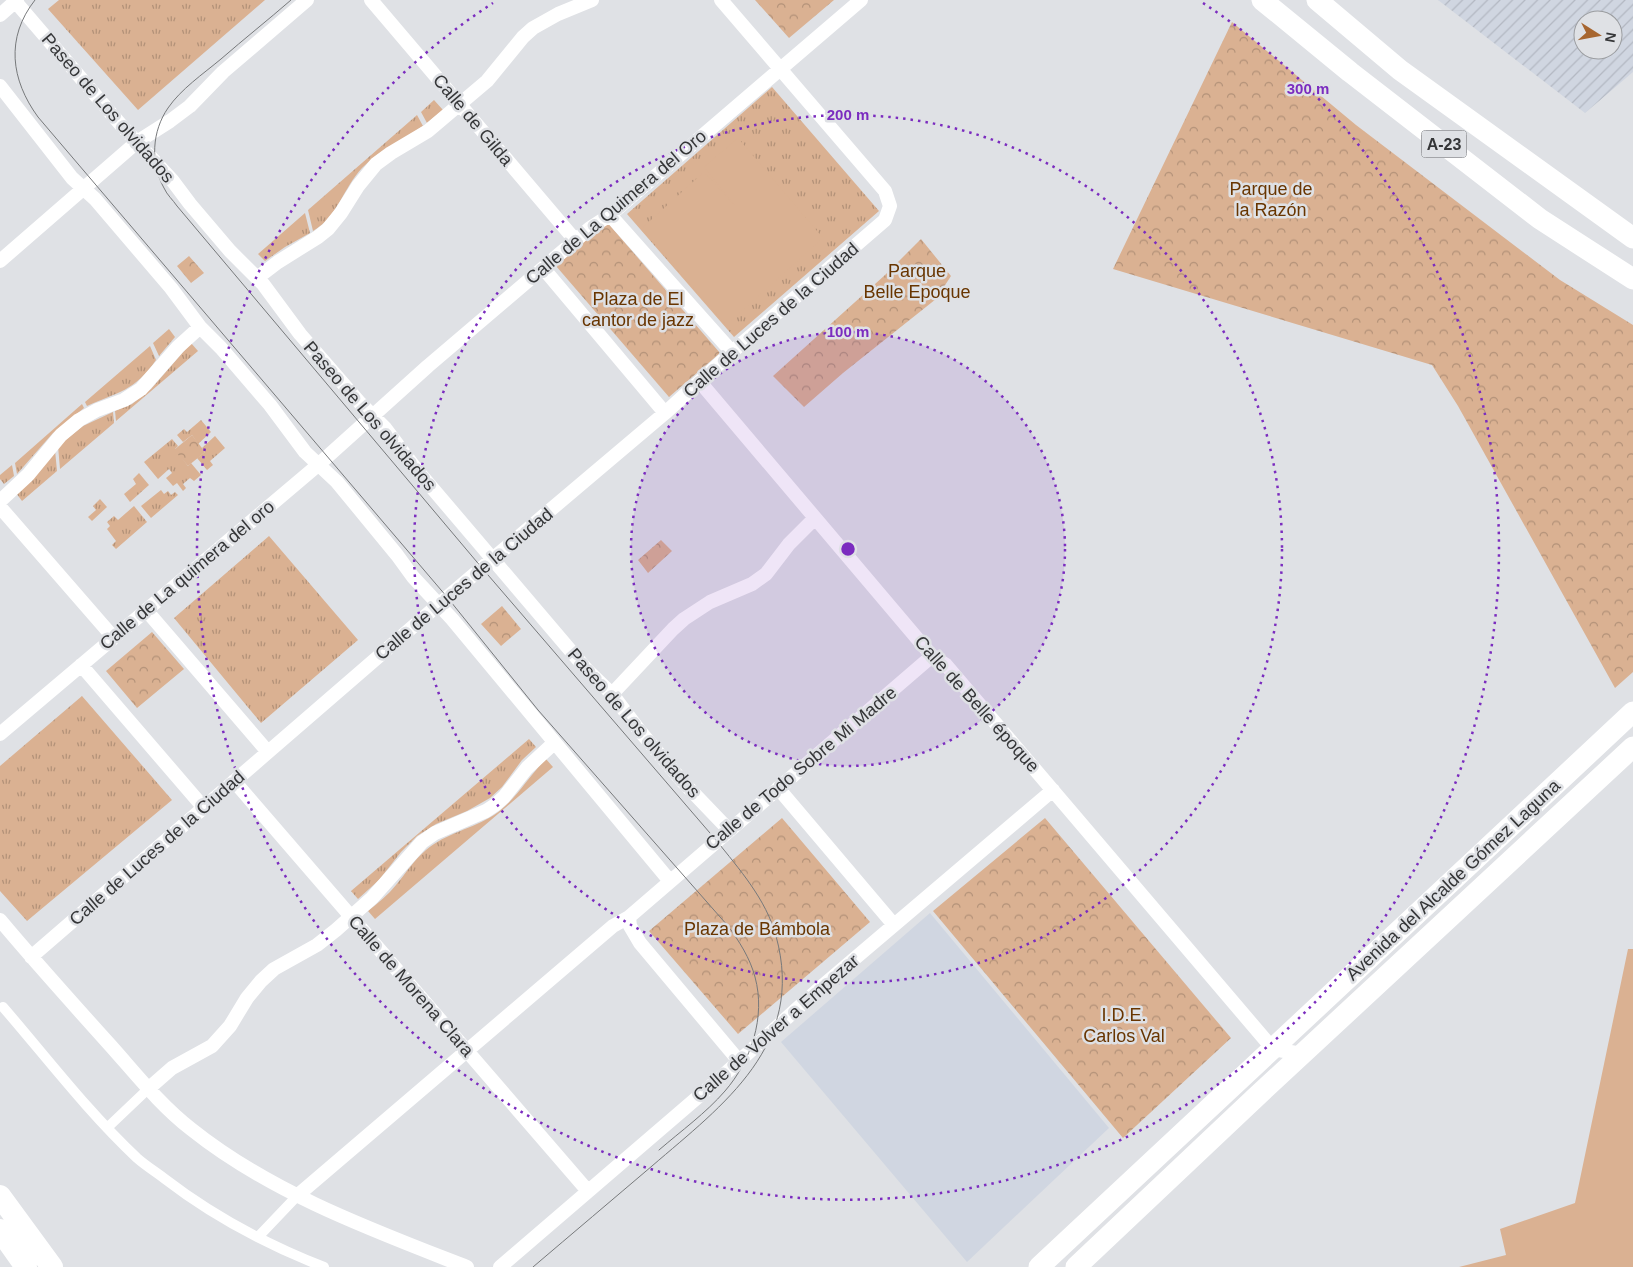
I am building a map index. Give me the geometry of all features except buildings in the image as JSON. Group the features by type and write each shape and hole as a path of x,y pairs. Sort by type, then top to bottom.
{"highway":[{"path":"0,1196 52,1267"},
{"path":"0,1230 26,1267"}],"main road":[{"name":"A-23","path":"1262,0 1350,72 1540,219 1633,279"},
{"path":"1317,0 1400,70 1633,238"},
{"name":"Avenida del Alcalde Gómez Laguna","path":"1039,1267 1633,712"},
{"name":"Avenida del Alcalde Gómez Laguna","path":"1076,1267 1633,747"}],"street":[{"path":"0,261 137,142 190,106 223,72 307,0"},
{"name":"Calle de Gilda","path":"371,0 575,240"},
{"path":"257,278 328,229 376,164 423,135 488,82 523,37 533,28 558,14 592,0"},
{"path":"721,0 780,69"},
{"name":"Calle de La Quimera del Oro","path":"372,416 542,268 575,240 610,215 861,0"},
{"path":"0,15 15,1"},
{"name":"Paseo de Los olvidados","path":"15,1 172,180 230,251 257,278 300,334 360,403 386,428 416,469 494,558 592,676 612,694 639,730 683,782 728,830"},
{"name":"Calle de Luces de la Ciudad","path":"31,957 438,605 665,413 732,352 882,224 887,217 890,206 888,194 780,69"},
{"path":"0,86 72,178 95,199 171,288 200,327 221,348 274,409 305,452 337,482 413,577 452,619 669,880 629,917 613,926 298,1195 258,1236"},
{"path":"610,215 732,352"},
{"path":"542,268 665,413"},
{"path":"0,501 28,475 61,435 85,416 124,400 141,389 178,347 200,327"},
{"name":"Calle de Belle époque","path":"700,382 932,656 946,665 1274,1049"},
{"name":"Calle de La quimera del oro","path":"0,734 318,465 372,416"},
{"path":"0,507 113,638"},
{"path":"612,694 672,629 684,619 710,602 752,584 766,574 815,518"},
{"path":"146,610 268,752"},
{"name":"Calle de Todo Sobre Mi Madre","path":"669,880 932,656"},
{"path":"81,665 204,808"},
{"path":"107,1128 148,1088 172,1068 212,1046 230,1026 252,992 274,969 317,945 351,917 372,898 422,842 441,830 486,811 504,798 527,768 554,743"},
{"name":"Calle de Morena Clara","path":"234,781 588,1190"},
{"path":"778,788 894,925"},
{"name":"Calle de Volver a Empezar","path":"500,1267 894,925 1053,790"},
{"path":"629,917 630,926 640,943 739,1061"},
{"path":"0,920 148,1088 174,1114 215,1147 248,1168 327,1210 467,1267"},
{"path":"3,1007 107,1128 139,1159 185,1194 235,1225 297,1256 324,1267"},
{"path":"1274,1049 1302,1054"}],"shaded area":[{"path":"1438,0 1633,0 1633,72 1585,113"},
{"path":"930,913 1109,1128 967,1262 781,1042"}],"green space":[{"path":"59,0 265,0 138,110 48,9"},
{"path":"755,0 834,0 789,38"},
{"name":"Parque de la Razón","path":"1232,22 1356,125 1560,280 1633,325 1633,672 1615,688 1458,406 1432,365 1113,269"},
{"path":"772,87 879,211 734,337 627,214"},
{"path":"434,100 443,110 427,123 421,112"},
{"path":"417,115 423,126 369,161 356,176 328,218 313,231 308,210"},
{"path":"738,138 823,238 726,325 641,229 704,172 736,207 704,167"},
{"path":"305,213 310,233 265,261 258,254"},
{"name":"Plaza de El cantor de jazz","path":"607,222 720,353 669,397 556,266"},
{"name":"Parque Belle Epoque","path":"921,239 951,276 936,299 843,373 804,407 773,376 885,275"},
{"path":"189,256 204,273 191,283 177,266"},
{"path":"169,329 175,337 159,356 153,343"},
{"path":"191,343 198,351 116,421 115,411 132,404 151,389"},
{"path":"150,346 156,360 141,378 125,389 87,406 85,402"},
{"path":"82,404 84,408 53,433 17,474 15,463"},
{"path":"113,412 114,423 60,469 58,446 83,426"},
{"path":"201,420 211,432 198,444 192,435 183,442 177,435 184,429 187,432"},
{"path":"192,435 205,452 188,466 174,450"},
{"path":"215,436 225,448 210,461 213,465 207,470 197,458 205,452 202,448"},
{"path":"172,439 178,446 175,449 188,466 191,463 201,475 194,481 190,478 183,484 186,488 183,491 177,483 173,486 166,478 172,473 169,469 158,479 144,462"},
{"path":"55,450 57,471 22,501 16,493"},
{"path":"12,465 14,476 4,484 0,479 0,475"},
{"path":"139,473 149,485 130,502 124,494 136,484 133,479"},
{"path":"161,490 164,494 168,491 171,495 175,492 178,495 151,518 141,506"},
{"path":"100,499 107,507 92,521 88,517 96,510 93,506"},
{"path":"134,506 147,522 116,549 112,545 116,541 107,529 110,526 107,522 114,516 118,520"},
{"path":"269,536 358,640 261,723 174,618"},
{"path":"661,540 672,551 648,573 638,560"},
{"path":"502,606 521,629 501,646 481,624"},
{"path":"152,632 184,669 137,708 106,671"},
{"path":"82,696 172,800 27,921 0,891 0,766"},
{"path":"529,739 536,747 522,760 502,787 490,798 467,811 436,824 417,836 401,852 379,880 358,899 351,891"},
{"path":"546,759 553,767 375,919 368,911 390,892 422,854 442,839 486,820 502,809"},
{"name":"Plaza de Bámbola","path":"782,818 870,922 738,1034 649,931"},
{"name":"I.D.E. Carlos Val","path":"1045,818 1231,1038 1123,1138 933,911"},
{"path":"1628,949 1633,949 1633,1267 1459,1267 1506,1255 1500,1229 1575,1203"}],"tram line":[{"path":"35,0 25,14 19,29 15,59 17,74 22,88 38,117 447,597 538,710 728,926 744,950 755,977 759,1007 754,1038 749,1052 734,1079 718,1099 659,1150"},
{"path":"291,0 179,94 168,108 159,127 155,147 156,168 165,191 482,568 716,840 759,897 766,909 776,936 782,975 779,1009 769,1040 752,1069 731,1095 706,1119 533,1267"}]}
